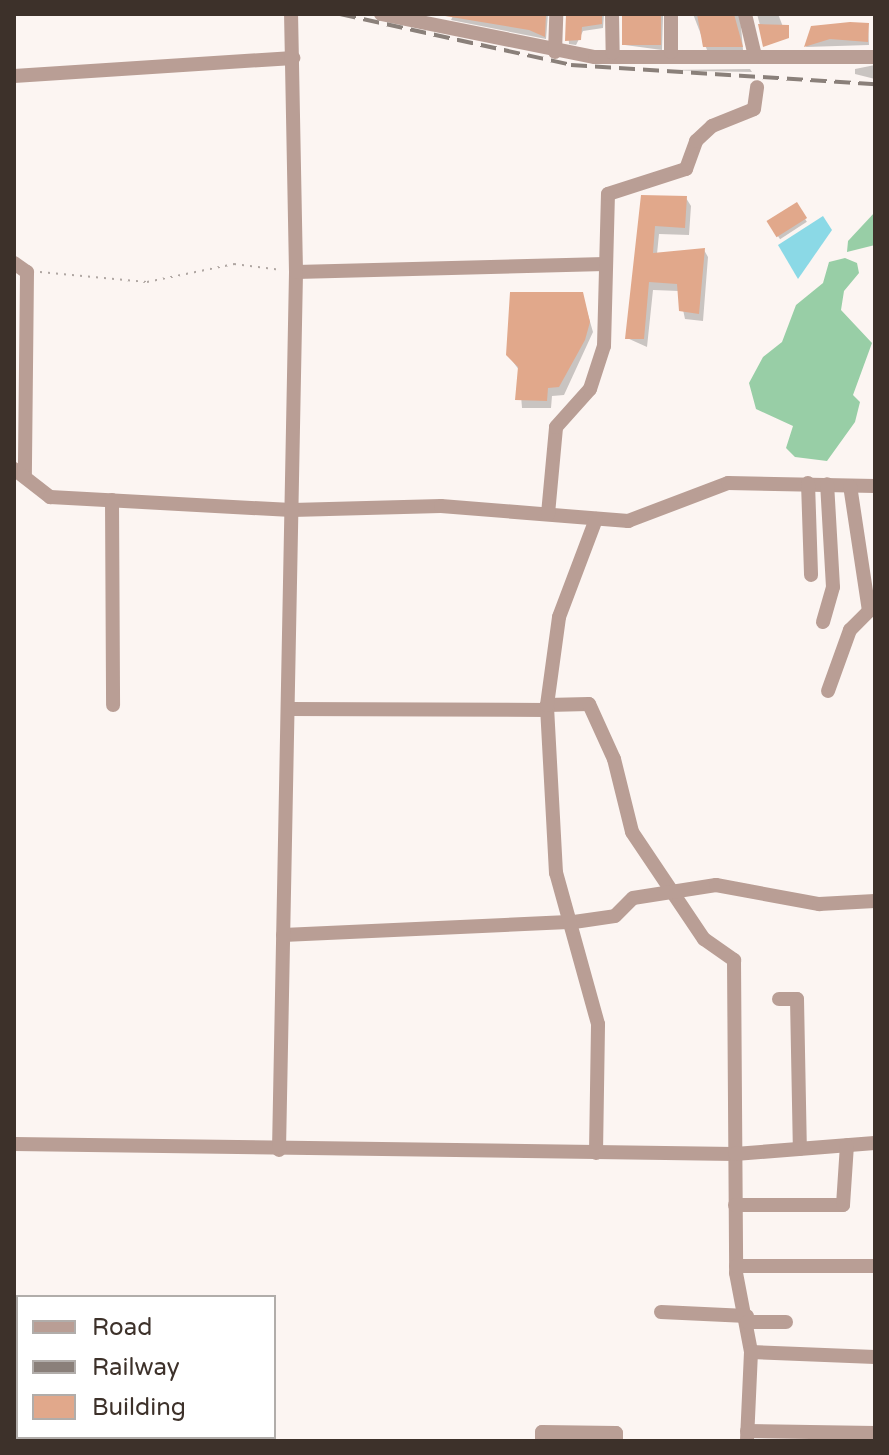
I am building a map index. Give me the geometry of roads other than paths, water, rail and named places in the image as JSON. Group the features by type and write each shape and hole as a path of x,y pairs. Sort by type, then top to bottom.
{"street":[{"path":"279,1150 296,272 291,14"},
{"path":"381,14 555,52 875,57"},
{"path":"555,52 556,14"},
{"path":"612,14 613,53"},
{"path":"671,14 671,52"},
{"path":"745,14 755,56"},
{"path":"14,76 293,58"},
{"path":"548,514 556,427 590,389 604,346 608,194 686,169 696,141 754,109 757,87"},
{"path":"14,263 27,272 20,319 20,472 50,497 292,510 441,506 628,521 728,483 875,486"},
{"path":"296,272 605,264"},
{"path":"808,483 811,575"},
{"path":"823,622 833,587 827,484"},
{"path":"828,691 850,630 869,611 850,486"},
{"path":"112,500 113,705"},
{"path":"596,519 559,617 547,708 556,873 574,922 598,1024 596,1153"},
{"path":"288,709 547,708 589,704 614,759 632,832 704,939 734,960 736,1266 751,1352 747,1436 875,1433"},
{"path":"283,935 574,922 615,916 633,898 716,885 775,899 875,901"},
{"path":"779,999 797,999 800,1149"},
{"path":"14,1144 735,1154 875,1143"},
{"path":"735,1205 843,1205 847,1145"},
{"path":"736,1266 875,1266"},
{"path":"661,1312 786,1322"},
{"path":"751,1352 875,1357"},
{"path":"542,1441 542,1432 616,1433 616,1441"}],"water":[{"path":"823,216 832,230 798,279 778,245"}],"railway":[{"path":"340,14 571,65 875,84"}]}
